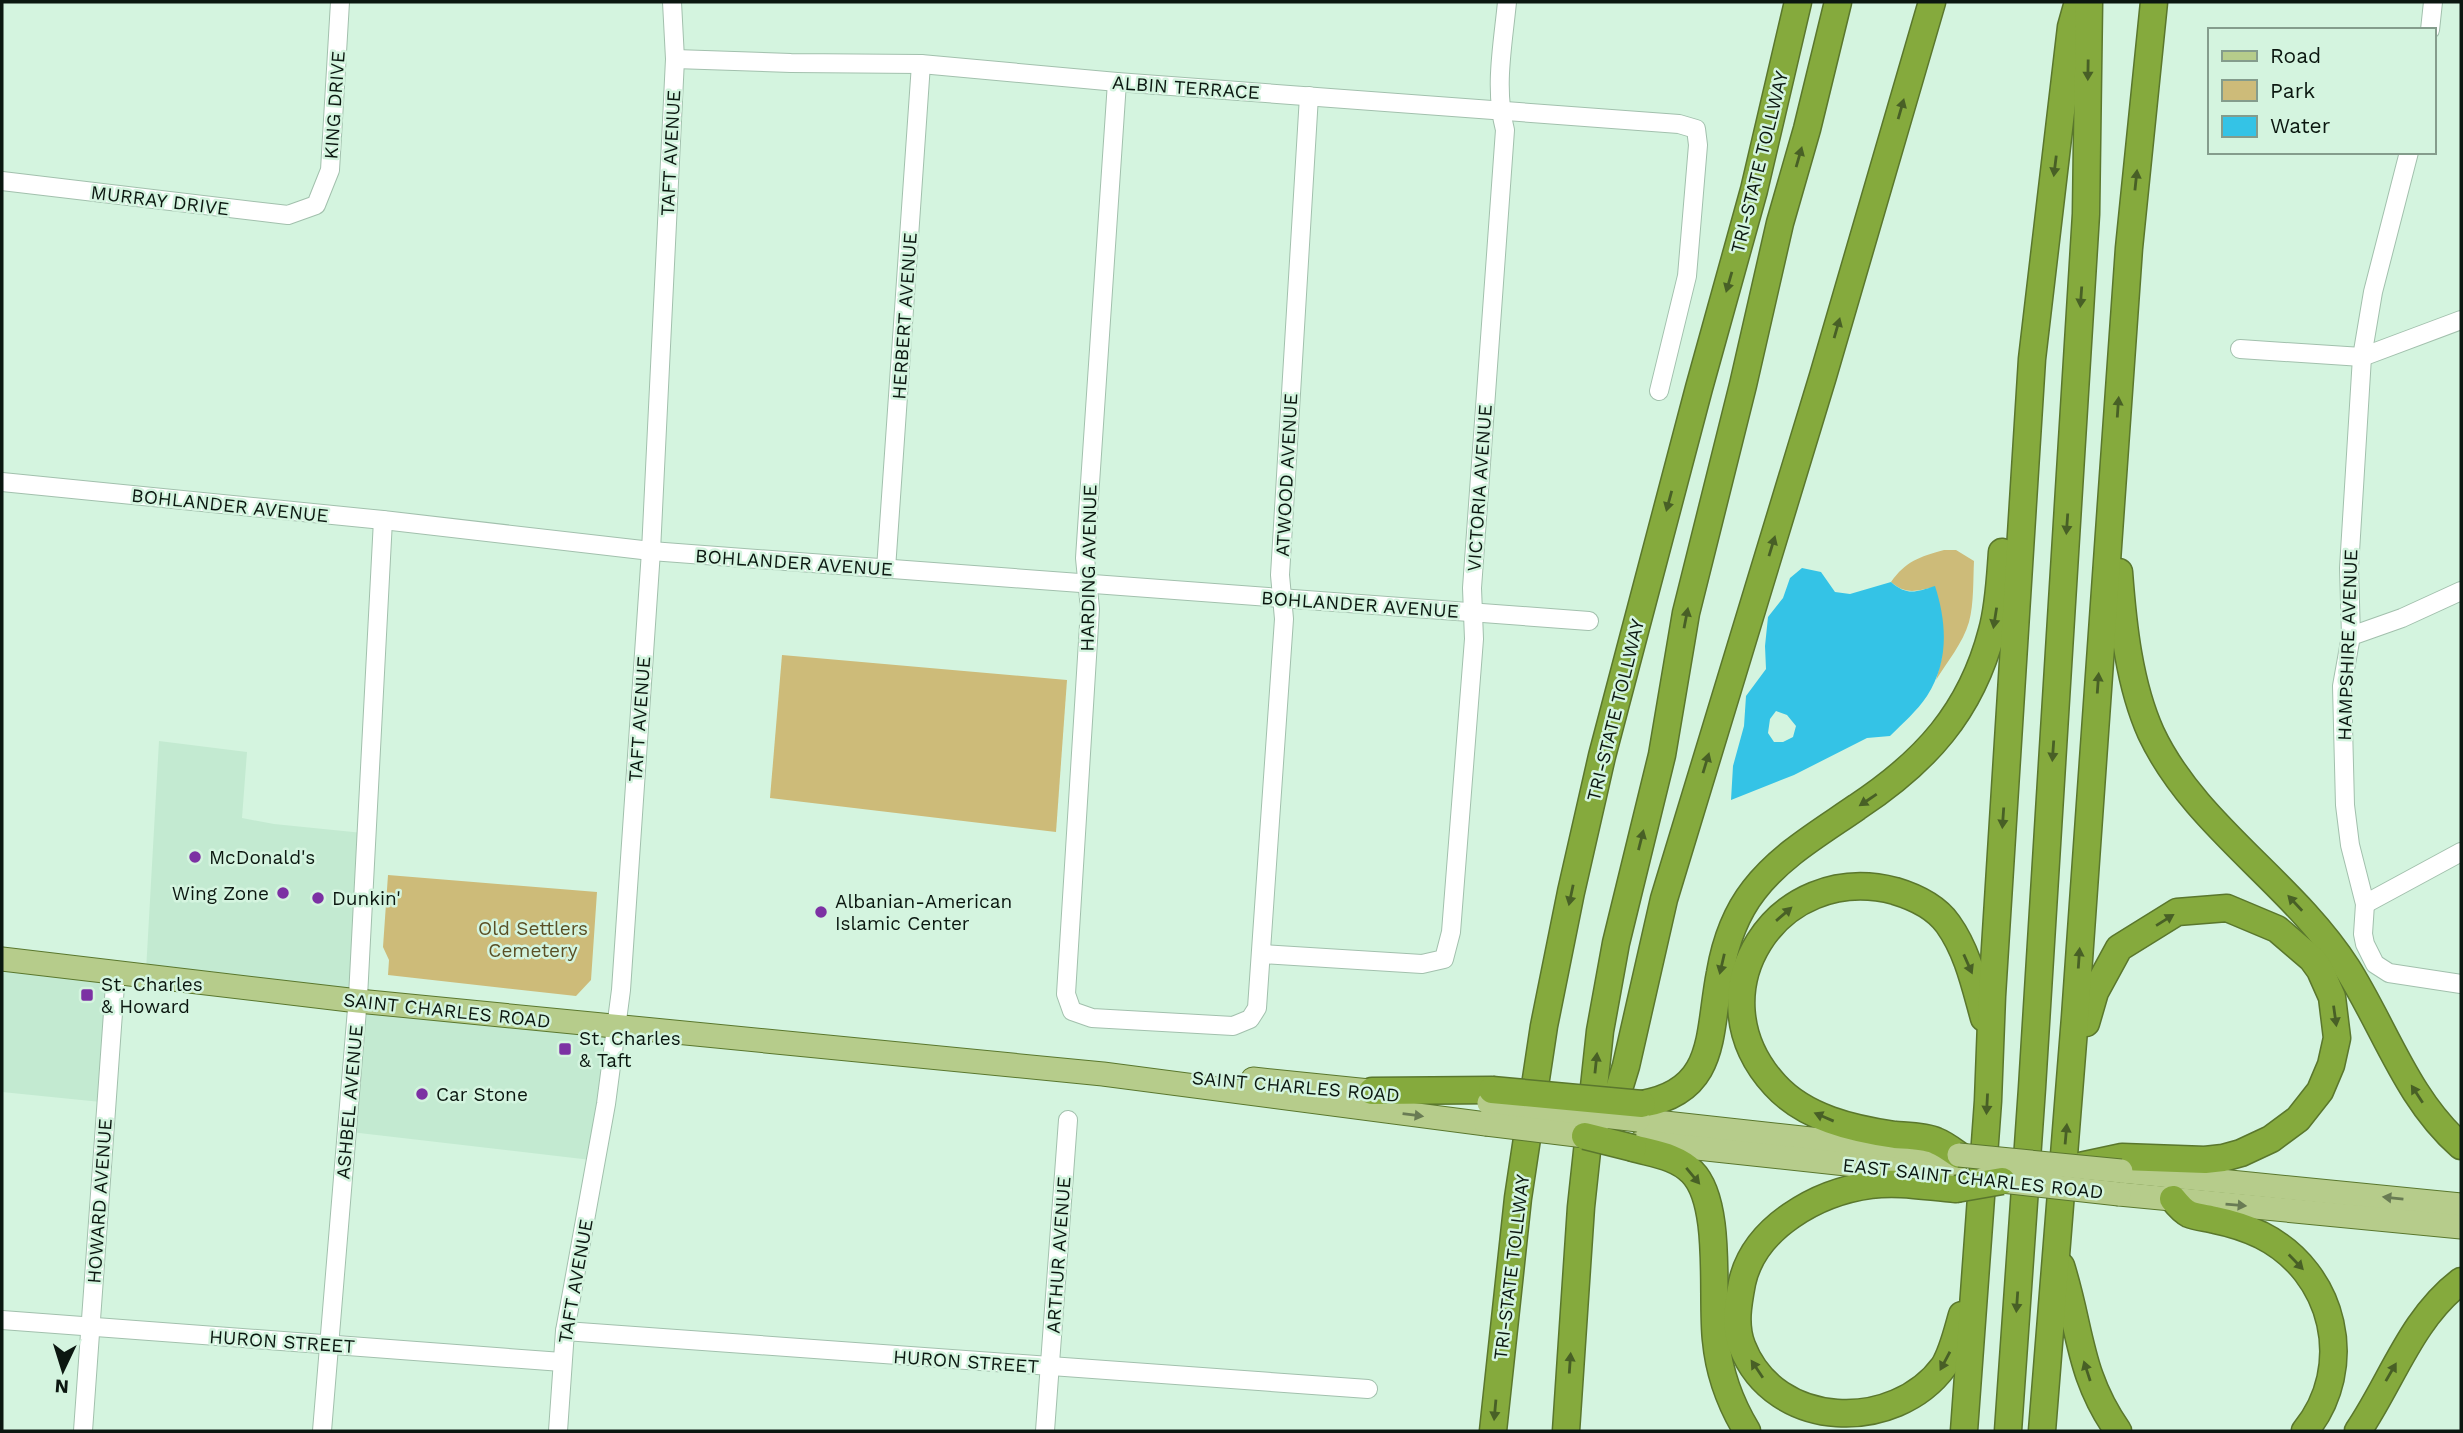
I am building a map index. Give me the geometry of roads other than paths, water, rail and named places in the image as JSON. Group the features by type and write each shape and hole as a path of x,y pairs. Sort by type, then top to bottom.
{"highway":[{"name":"TRI-STATE TOLLWAY","path":"1493,1431 1518,1198 1544,1026 1571,892 1609,730 1754,190 1798,2"},
{"name":"TRI-STATE TOLLWAY","path":"1566,1431 1581,1207 1600,1031 1616,943 1662,755 1686,613 1780,223 1807,129 1838,2"},
{"path":"1581,1207 1626,1066 1664,899 1823,376 1932,2"},
{"path":"1964,1431 1986,1126 2032,359 2071,27 2077,2"},
{"path":"2008,1431 2086,214 2089,2"},
{"path":"2042,1431 2129,248 2154,2"},
{"path":"1585,1136 1637,1128 1686,1086 1701,1067 1709,1043 1727,943 1754,891 1778,864 1883,790 1918,761 1947,728 1972,688 1993,629 2016,393 2032,359"},
{"path":"2116,438 2122,606 2137,697 2152,734 2170,765 2192,794 2299,906 2326,939 2348,969 2424,1104 2461,1146"},
{"path":"1957,1173 1935,1140 1860,1130 1792,1101 1774,1085 1762,1068 1745,1032 1741,1010 1746,971 1760,940 1776,921 1798,902 1828,890 1857,885 1910,895 1932,908 1948,924 1972,975 1990,1036"},
{"path":"2070,1075 2095,992 2119,948 2177,912 2227,908 2277,929 2312,959 2320,970 2335,1011 2335,1051 2320,1091 2298,1119 2264,1143 2223,1158 2079,1167"},
{"path":"1372,1091 1637,1128 1694,1174 1704,1190 1712,1226 1713,1314 1720,1370 1734,1410 1747,1431"},
{"path":"1976,1249 1966,1298 1944,1366 1918,1395 1889,1413 1856,1419 1825,1416 1796,1406 1766,1382 1742,1346 1737,1308 1744,1272 1757,1250 1780,1224 1822,1199 1871,1185 1899,1184 1957,1173 2002,1181"},
{"path":"2173,1199 2189,1214 2226,1222 2270,1240 2298,1263 2317,1290 2333,1330 2333,1370 2327,1396 2305,1431"},
{"path":"2056,1250 2071,1299 2087,1374 2096,1397 2118,1431"},
{"path":"2358,1431 2423,1320 2446,1292 2461,1281"}],"main road":[{"name":"SAINT CHARLES ROAD","path":"2,959 358,1001 615,1027 1103,1074 1489,1106"},
{"name":"SAINT CHARLES ROAD","path":"1103,1074 1261,1079 1372,1091"},
{"path":"1489,1106 1585,1136"},
{"name":"EAST SAINT CHARLES ROAD","path":"1637,1128 1957,1173 2079,1167"},
{"name":"EAST SAINT CHARLES ROAD","path":"2121,1164 2461,1205"},
{"name":"EAST SAINT CHARLES ROAD","path":"2002,1181 2461,1227"}],"street":[{"name":"KING DRIVE","path":"316,205 330,170 340,2"},
{"name":"TAFT AVENUE","path":"558,1431 565,1331 606,1104 621,990 651,551 675,59 672,2"},
{"name":"VICTORIA AVENUE","path":"1262,954 1422,964 1444,960 1451,932 1474,639 1472,588 1505,130 1500,111 1499,86 1507,2"},
{"path":"2430,28 2433,2"},
{"name":"ALBIN TERRACE","path":"675,59 921,64 1117,82 1679,124 1696,129 1698,145 1687,276 1659,391"},
{"name":"HERBERT AVENUE","path":"886,569 921,64"},
{"name":"HARDING AVENUE","path":"1117,82 1085,558 1090,609 1066,994 1072,1011 1092,1018 1233,1026 1250,1019"},
{"name":"ATWOOD AVENUE","path":"1250,1019 1256,1008 1262,954 1284,619 1280,575 1309,96"},
{"name":"HAMPSHIRE AVENUE","path":"2408,154 2373,292 2362,357 2349,568 2351,636 2342,686 2344,792 2350,845 2365,904 2363,934 2375,964 2389,973 2461,984"},
{"name":"MURRAY DRIVE","path":"2,181 288,215 316,205"},
{"path":"2240,349 2362,357 2461,320"},
{"name":"BOHLANDER AVENUE","path":"2,482 383,520 651,551 1589,621"},
{"name":"ASHBEL AVENUE","path":"322,1431 358,1001 383,520"},
{"path":"2351,636 2402,618 2461,591"},
{"path":"2365,904 2461,852"},
{"name":"HOWARD AVENUE","path":"83,1431 116,971"},
{"name":"ARTHUR AVENUE","path":"1045,1431 1068,1120"},
{"name":"HURON STREET","path":"2,1320 562,1362"},
{"name":"HURON STREET","path":"565,1331 1368,1389"}],"water":[{"path":"1802,568 1821,572 1835,592 1850,594 1891,582 1907,591 1935,586 1944,628 1939,670 1923,702 1890,736 1867,738 1794,775 1731,800 1733,766 1744,726 1746,696 1766,669 1768,617 1783,598 1790,578","holes":["1776,711 1787,715 1796,726 1793,737 1783,742 1774,742 1768,733 1770,719"]}],"place":[{"name":"McDonald's","path":"195,857"},
{"name":"Wing Zone","path":"283,893"},
{"name":"Dunkin'","path":"318,898"},
{"name":"Albanian-American Islamic Center","path":"821,912"},
{"name":"St. Charles & Howard","path":"87,995"},
{"name":"St. Charles & Taft","path":"565,1049"},
{"name":"Car Stone","path":"422,1094"}],"park label":[{"name":"Old Settlers Cemetery","path":"533,939"}]}
